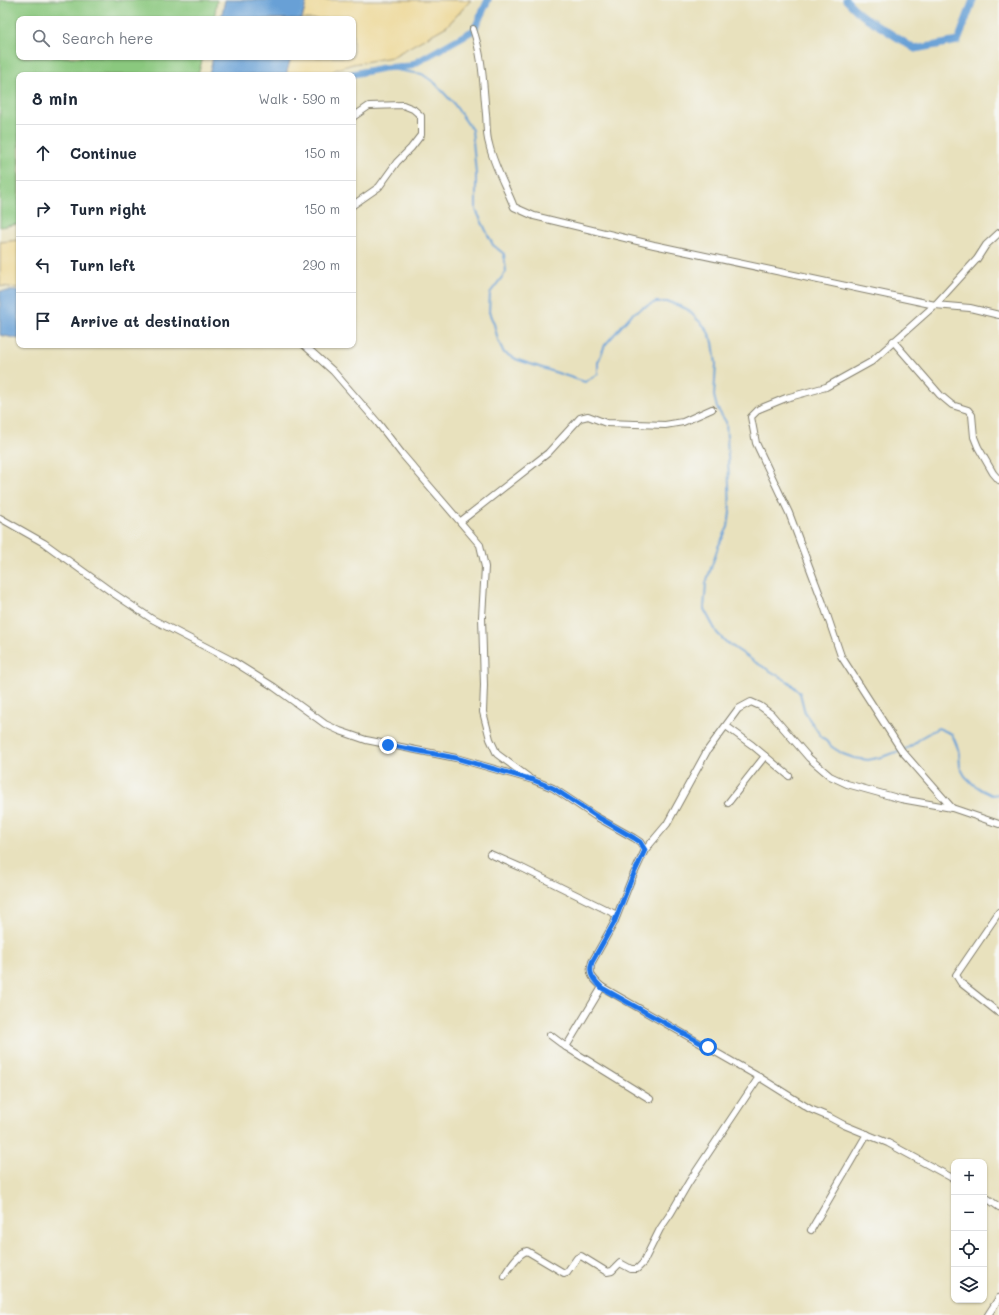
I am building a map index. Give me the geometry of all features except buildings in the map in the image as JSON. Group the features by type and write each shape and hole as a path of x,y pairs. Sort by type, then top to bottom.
{"street":[{"path":"473,29 483,68 488,143 497,171 507,189 514,207 534,216 654,245 935,305 970,308 999,315"},
{"path":"356,115 369,106 403,105 413,109 421,116 421,135 397,162 379,187 356,203"},
{"path":"952,808 902,751 841,656 789,513 756,443 751,417 759,409 786,398 826,387 870,362 935,305 977,259 986,245 999,233"},
{"path":"893,341 940,395 952,405 968,410 972,415 974,437 978,447 993,473 999,480"},
{"path":"307,348 333,371 480,545 485,567 482,617 484,685 483,712 490,739 497,754 533,780"},
{"path":"461,521 548,453 580,418 588,416 606,424 665,425 684,422 712,409"},
{"path":"0,518 44,543 152,620 231,660 274,687 326,724 340,731 366,740 456,758 533,780 553,788 596,816 634,838 640,842 645,850"},
{"path":"951,1177 888,1143 810,1109 759,1077 602,988 591,974 590,968 617,915 645,850 667,824 707,751 738,709 751,702 760,706 771,714 809,758 830,776 848,784 894,796 952,808 999,824"},
{"path":"726,726 789,776"},
{"path":"728,803 765,756"},
{"path":"490,854 520,867 617,915"},
{"path":"999,912 956,975 960,983 999,1013"},
{"path":"566,1047 602,988"},
{"path":"550,1035 566,1047 650,1099"},
{"path":"504,1276 525,1251 564,1273 567,1272 577,1258 581,1256 607,1272 612,1272 620,1263 631,1269 637,1269 643,1263 660,1228 671,1213 689,1182 759,1077"},
{"path":"811,1230 867,1134"},
{"path":"987,1198 999,1206"},
{"path":"988,1315 999,1298"}],"green space":[{"path":"0,0 217,0 214,16 16,16 16,60 202,60 199,72 16,72 16,224 0,227"}],"sand":[{"path":"307,0 471,0 447,26 392,57 353,64 332,72 287,72 290,60 356,60 356,16 303,16"},
{"path":"16,240 16,288 0,286 0,242"}],"water":[{"path":"225,0 307,0 303,16 222,16"},
{"path":"212,60 290,60 287,72 210,72"},
{"path":"0,291 16,291 16,338 0,335"}],"waterway":[{"path":"356,73 383,68 410,66 474,30 488,0"},
{"path":"846,0 860,14 915,49 958,41 973,0"},
{"path":"383,68 422,74 435,83 454,104 472,130 476,174 476,210 493,245 504,254 506,272 490,293 489,312 504,353 518,360 585,382 598,374 598,362 605,345 632,314 642,308 656,302 669,302 687,309 706,328 713,342 716,364 714,396 717,408 726,422 728,456 730,512 728,527 718,547 706,583 704,609 717,633 726,642 755,662 789,682 800,693 805,713 821,736 832,747 843,754 854,758 868,760 882,757 902,751 938,728 952,734 959,751 960,767 965,776 982,790 992,795 999,794"}],"route":[{"path":"388,745 456,758 533,780 553,788 640,842 645,850 614,923 592,962 590,968 591,974 602,988 610,991 708,1047"}]}
